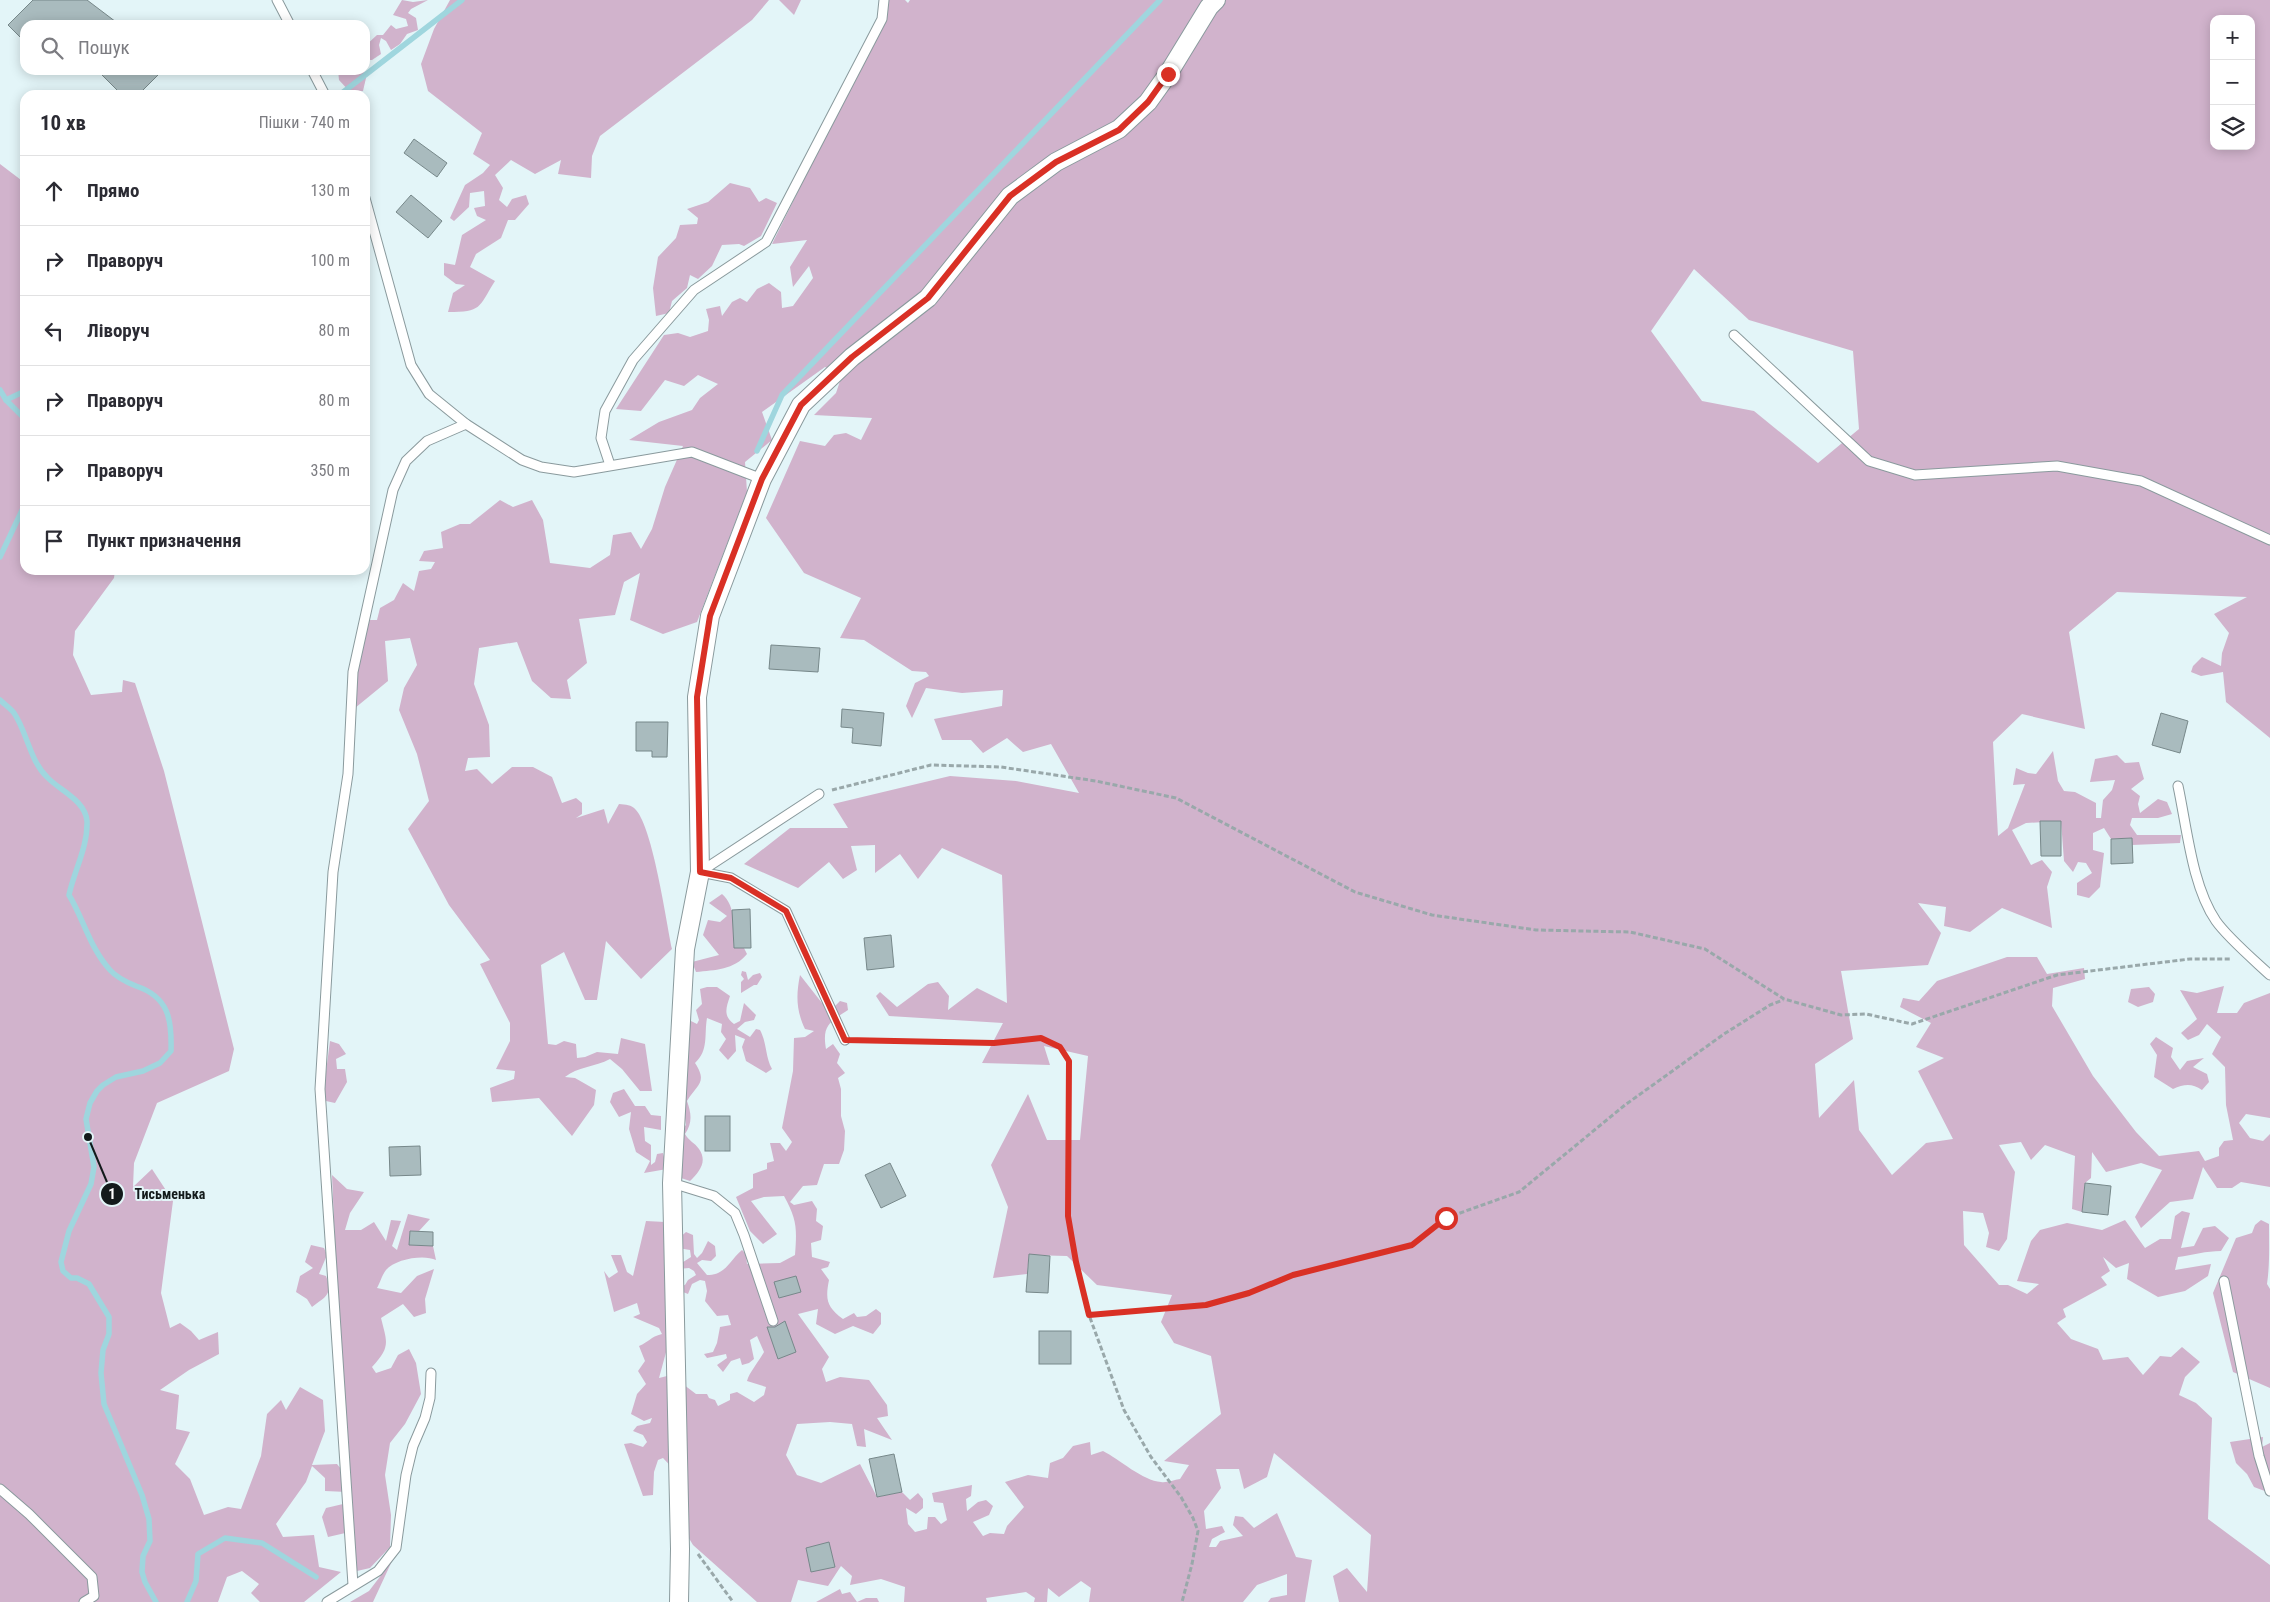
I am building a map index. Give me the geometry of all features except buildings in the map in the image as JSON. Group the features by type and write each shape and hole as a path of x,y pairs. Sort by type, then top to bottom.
{"street":[{"path":"678,1602 680,1549 672,1182 685,949 700,872 698,688 710,616 762,479 801,405 852,357 928,298 1010,196 1056,162 1119,130 1148,102 1168,74 1209,7 1216,0"}],"lane":[{"path":"278,0 288,20"},
{"path":"610,465 601,438 605,411 633,360 694,290 766,242 882,19 884,0"},
{"path":"315,75 322,90"},
{"path":"370,221 411,365 429,394 466,424 522,460 541,467 574,472 692,452 762,479"},
{"path":"1734,335 1869,461 1915,475 2057,466 2140,481 2270,540"},
{"path":"353,1585 320,1089 333,872 348,774 353,672 393,490 406,461 427,441 466,424"},
{"path":"2178,786 2196,873 2207,905 2217,922 2270,975"},
{"path":"700,872 819,794"},
{"path":"700,872 731,878 786,911 845,1040"},
{"path":"672,1182 714,1196 735,1213 772,1321"},
{"path":"2224,1281 2259,1456 2270,1491"},
{"path":"326,1602 378,1571 396,1548 406,1475 413,1446 426,1411 431,1372"},
{"path":"0,1489 29,1514 92,1577 94,1596 84,1602"}],"path":[{"path":"819,794 931,765 1001,767 1096,782 1176,798 1355,892 1432,915 1536,930 1630,932 1705,949 1784,999 1840,1015 1866,1014 1912,1024 2057,975 2190,958 2228,958 2261,967"},
{"path":"1089,1315 1206,1305 1249,1293 1293,1275 1412,1245 1446,1218 1519,1192 1625,1105 1724,1034 1770,1005 1784,999"},
{"path":"845,1040 994,1043 1041,1038 1060,1047 1069,1061 1068,1216 1076,1262 1089,1315 1124,1410 1151,1457 1181,1497 1198,1531 1182,1602"},
{"path":"680,1549 699,1555 733,1602"}],"shaded area":[{"path":"402,0 413,2 428,0 411,9 408,13 416,18 418,30 407,34 400,44 391,50 386,41 381,38 379,45 381,54 370,60 370,41 377,35 383,35 391,25 396,29 408,26 406,19 393,15"},
{"path":"450,0 769,0 752,20 600,136 592,156 591,178 558,174 561,160 535,174 511,160 495,175 503,188 499,200 507,207 512,199 526,195 529,204 515,220 508,220 501,238 476,254 470,267 495,281 482,303 478,307 467,311 448,312 453,293 465,285 456,284 444,275 444,263 455,265 462,235 486,220 477,216 474,208 485,206 484,191 470,193 469,207 454,221 450,218 465,185 483,173 490,165 473,154 482,133 428,91 421,64 434,29"},
{"path":"779,0 801,0 794,15"},
{"path":"887,0 905,0 908,3 910,0 2270,0 2270,738 2226,702 2223,672 2201,676 2191,672 2193,666 2202,657 2221,666 2222,653 2229,633 2214,614 2247,597 2117,592 2069,632 2085,729 2022,714 1993,742 1998,836 2008,828 2025,784 2013,785 2016,768 2036,774 2053,751 2058,781 2064,791 2075,792 2096,803 2096,818 2101,818 2103,800 2112,790 2115,780 2090,782 2095,759 2117,755 2125,763 2139,762 2144,779 2131,789 2140,796 2138,804 2140,813 2158,799 2167,802 2172,814 2158,818 2132,818 2130,825 2137,835 2181,835 2180,843 2132,845 2132,838 2111,839 2104,828 2093,833 2093,850 2104,853 2100,887 2089,898 2077,895 2077,883 2092,873 2086,863 2078,862 2073,872 2064,861 2061,821 2026,823 2012,830 2031,865 2042,860 2052,872 2047,887 2052,928 2002,908 1970,932 1944,926 1946,907 1918,903 1941,933 1928,965 1841,971 1853,1039 1815,1064 1819,1118 1854,1080 1859,1130 1892,1175 1926,1143 1953,1139 1918,1071 1944,1058 1916,1047 1931,1023 1900,1007 1903,998 1919,1001 1937,981 2007,957 2037,957 2047,974 2084,968 2085,979 2053,988 2052,1006 2093,1076 2136,1132 2159,1156 2199,1151 2205,1161 2219,1156 2219,1148 2224,1141 2233,1140 2226,1105 2225,1067 2212,1054 2221,1037 2207,1024 2199,1035 2188,1040 2181,1033 2197,1019 2180,990 2197,993 2224,986 2217,1013 2237,1013 2244,1003 2270,993 2270,1118 2246,1114 2239,1123 2250,1138 2263,1141 2270,1134 2270,1187 2241,1182 2232,1188 2217,1188 2203,1167 2193,1199 2170,1202 2141,1228 2135,1217 2162,1170 2141,1163 2106,1172 2092,1152 2091,1178 2085,1183 2082,1212 2072,1209 2075,1156 2045,1145 2031,1160 2021,1142 1999,1145 2015,1172 2007,1239 1999,1251 1986,1247 1989,1233 1983,1213 1963,1211 1964,1245 1999,1285 2008,1285 2027,1294 2039,1284 2017,1281 2031,1241 2040,1230 2067,1223 2102,1230 2125,1220 2145,1248 2160,1239 2171,1239 2175,1216 2182,1211 2190,1213 2181,1248 2194,1246 2203,1228 2215,1226 2229,1238 2221,1251 2178,1257 2175,1270 2211,1264 2208,1276 2185,1291 2158,1297 2127,1279 2129,1263 2116,1268 2103,1257 2110,1271 2101,1277 2107,1285 2063,1309 2066,1317 2057,1323 2071,1339 2098,1349 2103,1360 2128,1357 2143,1375 2160,1356 2171,1357 2182,1347 2200,1362 2185,1377 2179,1395 2196,1403 2212,1418 2208,1519 2270,1565 2270,1602 1339,1602 1333,1576 1347,1568 1367,1592 1371,1535 1274,1453 1267,1477 1244,1489 1239,1469 1216,1469 1221,1488 1204,1511 1206,1529 1222,1526 1225,1532 1212,1539 1209,1547 1216,1547 1220,1541 1243,1536 1233,1525 1235,1516 1243,1517 1254,1528 1277,1513 1296,1557 1312,1560 1305,1602 1268,1602 1271,1598 1287,1595 1287,1574 1257,1585 1243,1602 1089,1602 1091,1588 1081,1581 1059,1597 1048,1588 1047,1602 1034,1602 1035,1598 1026,1592 986,1598 987,1602 904,1602 905,1587 881,1579 850,1585 852,1576 841,1566 828,1586 798,1580 791,1602 757,1602 693,1545 684,1530 682,1478 663,1458 658,1460 654,1472 653,1495 643,1496 624,1444 631,1443 643,1447 647,1442 643,1435 633,1431 637,1426 650,1423 652,1418 644,1421 631,1414 637,1394 646,1384 638,1371 645,1361 639,1346 662,1334 659,1328 633,1317 640,1314 637,1303 614,1312 604,1271 609,1278 618,1272 611,1255 621,1255 627,1272 633,1276 646,1221 665,1222 668,1345 659,1378 671,1375 696,1394 707,1394 709,1398 715,1400 718,1406 730,1400 730,1394 737,1392 754,1402 764,1395 766,1387 747,1381 764,1352 757,1336 750,1340 754,1359 742,1365 740,1358 731,1361 723,1372 717,1365 727,1358 726,1354 707,1358 704,1354 713,1352 720,1327 731,1325 728,1315 717,1316 705,1301 707,1291 705,1281 700,1280 692,1284 688,1294 678,1290 680,1286 685,1285 688,1280 696,1275 689,1268 678,1269 680,1264 691,1257 690,1250 678,1248 678,1239 686,1232 693,1235 694,1254 697,1258 708,1241 715,1246 716,1256 711,1261 702,1260 697,1263 707,1275 719,1273 742,1250 746,1254 747,1264 780,1263 795,1255 795,1224 784,1196 764,1197 751,1201 777,1234 763,1244 750,1231 736,1197 753,1188 753,1174 767,1169 767,1163 774,1161 770,1143 780,1143 786,1151 792,1142 782,1128 793,1071 794,1038 805,1037 814,1031 805,1029 798,1009 797,996 800,975 822,1003 834,1007 840,1001 847,1003 848,1010 828,1025 825,1035 826,1049 833,1044 840,1054 837,1063 845,1073 838,1078 841,1089 841,1116 845,1131 844,1150 839,1164 824,1164 817,1185 803,1186 790,1202 794,1205 812,1201 817,1209 816,1221 823,1226 821,1240 811,1243 812,1257 830,1262 828,1267 821,1269 829,1280 827,1298 830,1307 843,1319 854,1313 857,1317 866,1316 876,1309 881,1313 881,1324 873,1334 853,1326 835,1334 816,1324 818,1309 798,1314 829,1357 822,1369 826,1382 840,1377 869,1380 887,1405 888,1416 877,1418 892,1440 864,1429 866,1447 857,1446 852,1424 830,1422 797,1424 786,1455 797,1475 821,1483 860,1464 877,1497 902,1492 910,1500 918,1493 923,1499 923,1508 916,1514 906,1508 908,1524 915,1532 927,1529 928,1517 935,1517 941,1524 947,1520 943,1503 934,1502 932,1493 972,1485 971,1496 966,1499 967,1511 978,1502 986,1500 993,1506 989,1515 973,1522 983,1536 990,1533 1004,1534 1007,1526 1024,1507 1005,1482 1028,1475 1048,1478 1050,1463 1063,1458 1073,1446 1090,1442 1091,1455 1103,1451 1154,1481 1168,1482 1180,1479 1189,1465 1164,1461 1221,1414 1211,1356 1174,1343 1161,1322 1172,1295 1097,1285 1067,1256 1029,1255 1027,1274 993,1278 1008,1207 991,1165 1028,1094 1047,1140 1080,1140 1088,1056 1044,1046 1050,1065 982,1063 1003,1023 889,1016 876,996 880,992 897,1007 928,984 938,982 949,996 948,1010 977,988 1007,1003 1002,875 942,848 918,879 900,854 875,873 875,845 851,846 857,870 843,879 829,862 798,888 744,864 790,828 848,828 833,804 950,776 1016,781 1079,793 1051,744 1023,752 1007,738 983,753 971,740 942,740 934,719 1002,706 1003,690 962,693 926,688 912,718 906,706 915,683 929,676 926,672 912,671 864,640 840,638 861,598 804,573 766,518 800,441 825,446 834,435 846,433 861,440 872,418 814,415 836,393 842,375 825,367 762,412 772,440 745,462 747,492 697,622 663,634 630,620 640,573 624,582 615,615 579,619 587,663 567,680 571,699 551,698 532,681 517,642 479,648 474,684 489,725 490,757 468,758 465,771 477,769 492,784 512,767 533,767 552,777 562,803 576,798 582,803 582,814 576,818 604,809 608,824 619,804 628,805 636,810 642,820 653,855 672,949 641,979 606,941 597,1000 585,1000 564,952 541,965 548,1044 556,1045 564,1041 576,1044 577,1058 597,1052 618,1054 621,1038 645,1044 652,1091 640,1091 622,1069 610,1059 570,1074 565,1077 575,1078 596,1090 594,1105 572,1136 539,1098 492,1102 490,1088 514,1079 515,1071 496,1069 510,1041 510,1023 480,964 490,960 449,905 408,829 429,801 417,754 399,710 404,688 417,665 410,638 385,641 388,681 355,708 355,673 369,620 377,620 380,608 394,600 403,583 414,591 419,571 431,569 435,562 419,561 424,551 443,548 441,532 460,524 470,524 500,500 513,507 532,500 543,520 550,563 590,568 610,555 613,535 631,532 641,549 652,529 665,487 683,446 629,440 659,422 692,410 700,398 718,384 698,375 684,386 665,380 641,411 616,409 664,335 678,333 690,337 708,331 709,320 706,309 720,306 722,316 732,302 740,298 747,302 757,289 769,283 781,292 782,308 793,306 813,278 809,266 793,287 790,267 807,240 772,244 828,131","holes":["1694,269 1749,320 1853,351 1859,429 1818,463 1754,411 1702,401 1651,331"]},
{"path":"338,75 365,75 366,78 363,90 348,90 339,80"},
{"path":"0,164 20,179 20,575 114,575 75,631 73,655 91,695 122,692 123,680 135,683 164,771 234,1049 229,1071 157,1103 134,1163 133,1187 152,1169 173,1201 161,1293 170,1328 180,1323 199,1340 218,1332 219,1354 189,1370 160,1390 179,1395 176,1429 190,1432 175,1464 190,1479 204,1515 228,1507 241,1509 261,1456 267,1414 281,1400 286,1410 300,1387 323,1400 325,1431 312,1465 337,1464 345,1474 332,1175 347,1189 364,1192 350,1213 345,1230 361,1230 374,1222 386,1241 391,1220 401,1221 392,1246 397,1250 408,1214 430,1219 419,1231 410,1231 409,1245 433,1246 436,1260 424,1257 396,1263 386,1270 377,1288 401,1293 417,1276 434,1269 425,1299 426,1313 414,1317 403,1304 381,1318 386,1344 382,1354 372,1367 376,1373 391,1368 398,1355 409,1349 416,1363 421,1394 405,1424 390,1443 385,1475 391,1515 390,1547 370,1568 357,1571 354,1531 328,1537 322,1517 326,1508 343,1504 347,1492 325,1491 325,1478 312,1466 306,1482 276,1524 283,1537 314,1535 319,1567 341,1572 304,1602 260,1602 251,1593 259,1584 242,1571 227,1577 218,1602 0,1602"},
{"path":"730,183 750,188 759,202 766,198 777,203 761,236 744,246 739,244 722,245 712,266 698,279 690,275 687,288 672,301 669,313 656,316 653,288 658,257 676,238 680,225 697,224 698,218 687,209 708,202"},
{"path":"722,894 727,899 732,912 734,948 744,948 747,954 730,966 717,970 696,972 692,962 719,955 703,935 708,920 720,922 727,916 709,903"},
{"path":"742,971 746,972 748,980 753,975 760,973 762,977 757,985 741,993 741,982 744,979 741,975"},
{"path":"717,987 730,996 726,1011 728,1018 734,1024 740,1021 744,1003 756,1015 754,1020 745,1022 737,1029 750,1037 756,1029 760,1030 772,1069 766,1073 746,1061 742,1047 745,1039 735,1035 736,1051 728,1060 719,1050 726,1039 721,1032 722,1024 707,1018 704,1048 695,1063 701,1079 687,1101 690,1118 685,1134 699,1149 703,1158 699,1170 690,1181 678,1177 678,1134 686,1125 683,1104 687,1019 697,1024 699,1020 696,1010 702,1004 700,989"},
{"path":"2149,987 2155,994 2153,1002 2138,1007 2128,1002 2131,989"},
{"path":"2156,1037 2173,1048 2171,1057 2180,1070 2187,1061 2204,1058 2193,1067 2207,1074 2209,1082 2202,1090 2188,1085 2173,1089 2154,1077 2157,1055 2150,1044"},
{"path":"330,1041 339,1044 346,1054 336,1059 337,1069 345,1069 347,1082 335,1103 326,1101 324,1087"},
{"path":"624,1089 635,1106 645,1106 651,1115 661,1116 661,1130 644,1127 645,1141 651,1145 651,1165 655,1162 657,1154 663,1153 667,1169 644,1173 650,1161 636,1152 629,1129 631,1112 619,1117 610,1102 613,1093"},
{"path":"2261,1220 2269,1224 2267,1284 2270,1289 2270,1388 2233,1372 2213,1293 2236,1238 2252,1233 2255,1225"},
{"path":"311,1245 324,1248 327,1255 319,1274 326,1276 329,1287 327,1294 312,1307 307,1299 296,1292 300,1276 313,1268 305,1262"},
{"path":"2263,1437 2262,1447 2270,1443 2270,1493 2254,1487 2247,1474 2236,1463 2230,1442"},
{"path":"392,1561 373,1602 350,1602 369,1591"},
{"path":"840,1589 842,1594 850,1592 857,1602 816,1602"},
{"path":"866,1598 877,1598 879,1602 857,1602"}],"waterway":[{"path":"370,71 462,0"},
{"path":"757,451 782,395 1160,0"},
{"path":"346,90 365,75"},
{"path":"0,390 6,400 20,414"},
{"path":"6,400 20,393"},
{"path":"0,557 20,515"},
{"path":"0,700 12,711 18,721 36,763 41,770 52,782 71,796 82,807 85,814 87,831 69,895 97,953 116,975 156,996 166,1011 171,1029 171,1051 160,1063 143,1071 116,1077 103,1085 90,1103 86,1119 94,1167 91,1184 69,1231 61,1262 63,1271 71,1278 77,1278 89,1284 109,1317 109,1334 103,1350 101,1373 104,1404 142,1495 149,1519 150,1541 143,1556 142,1572 145,1582 156,1602"},
{"path":"187,1602 196,1581 198,1554 225,1538 262,1543 316,1577"}],"place":[{"name":"Тисьменька","path":"88,1137"}],"route":[{"path":"1168,74 1148,102 1119,130 1056,162 1010,196 928,298 852,357 801,405 762,479 710,616 697,697 700,872 731,878 786,911 845,1040 994,1043 1041,1038 1060,1047 1069,1061 1068,1216 1076,1262 1089,1315 1206,1305 1249,1293 1293,1275 1412,1245 1446,1218"}]}
